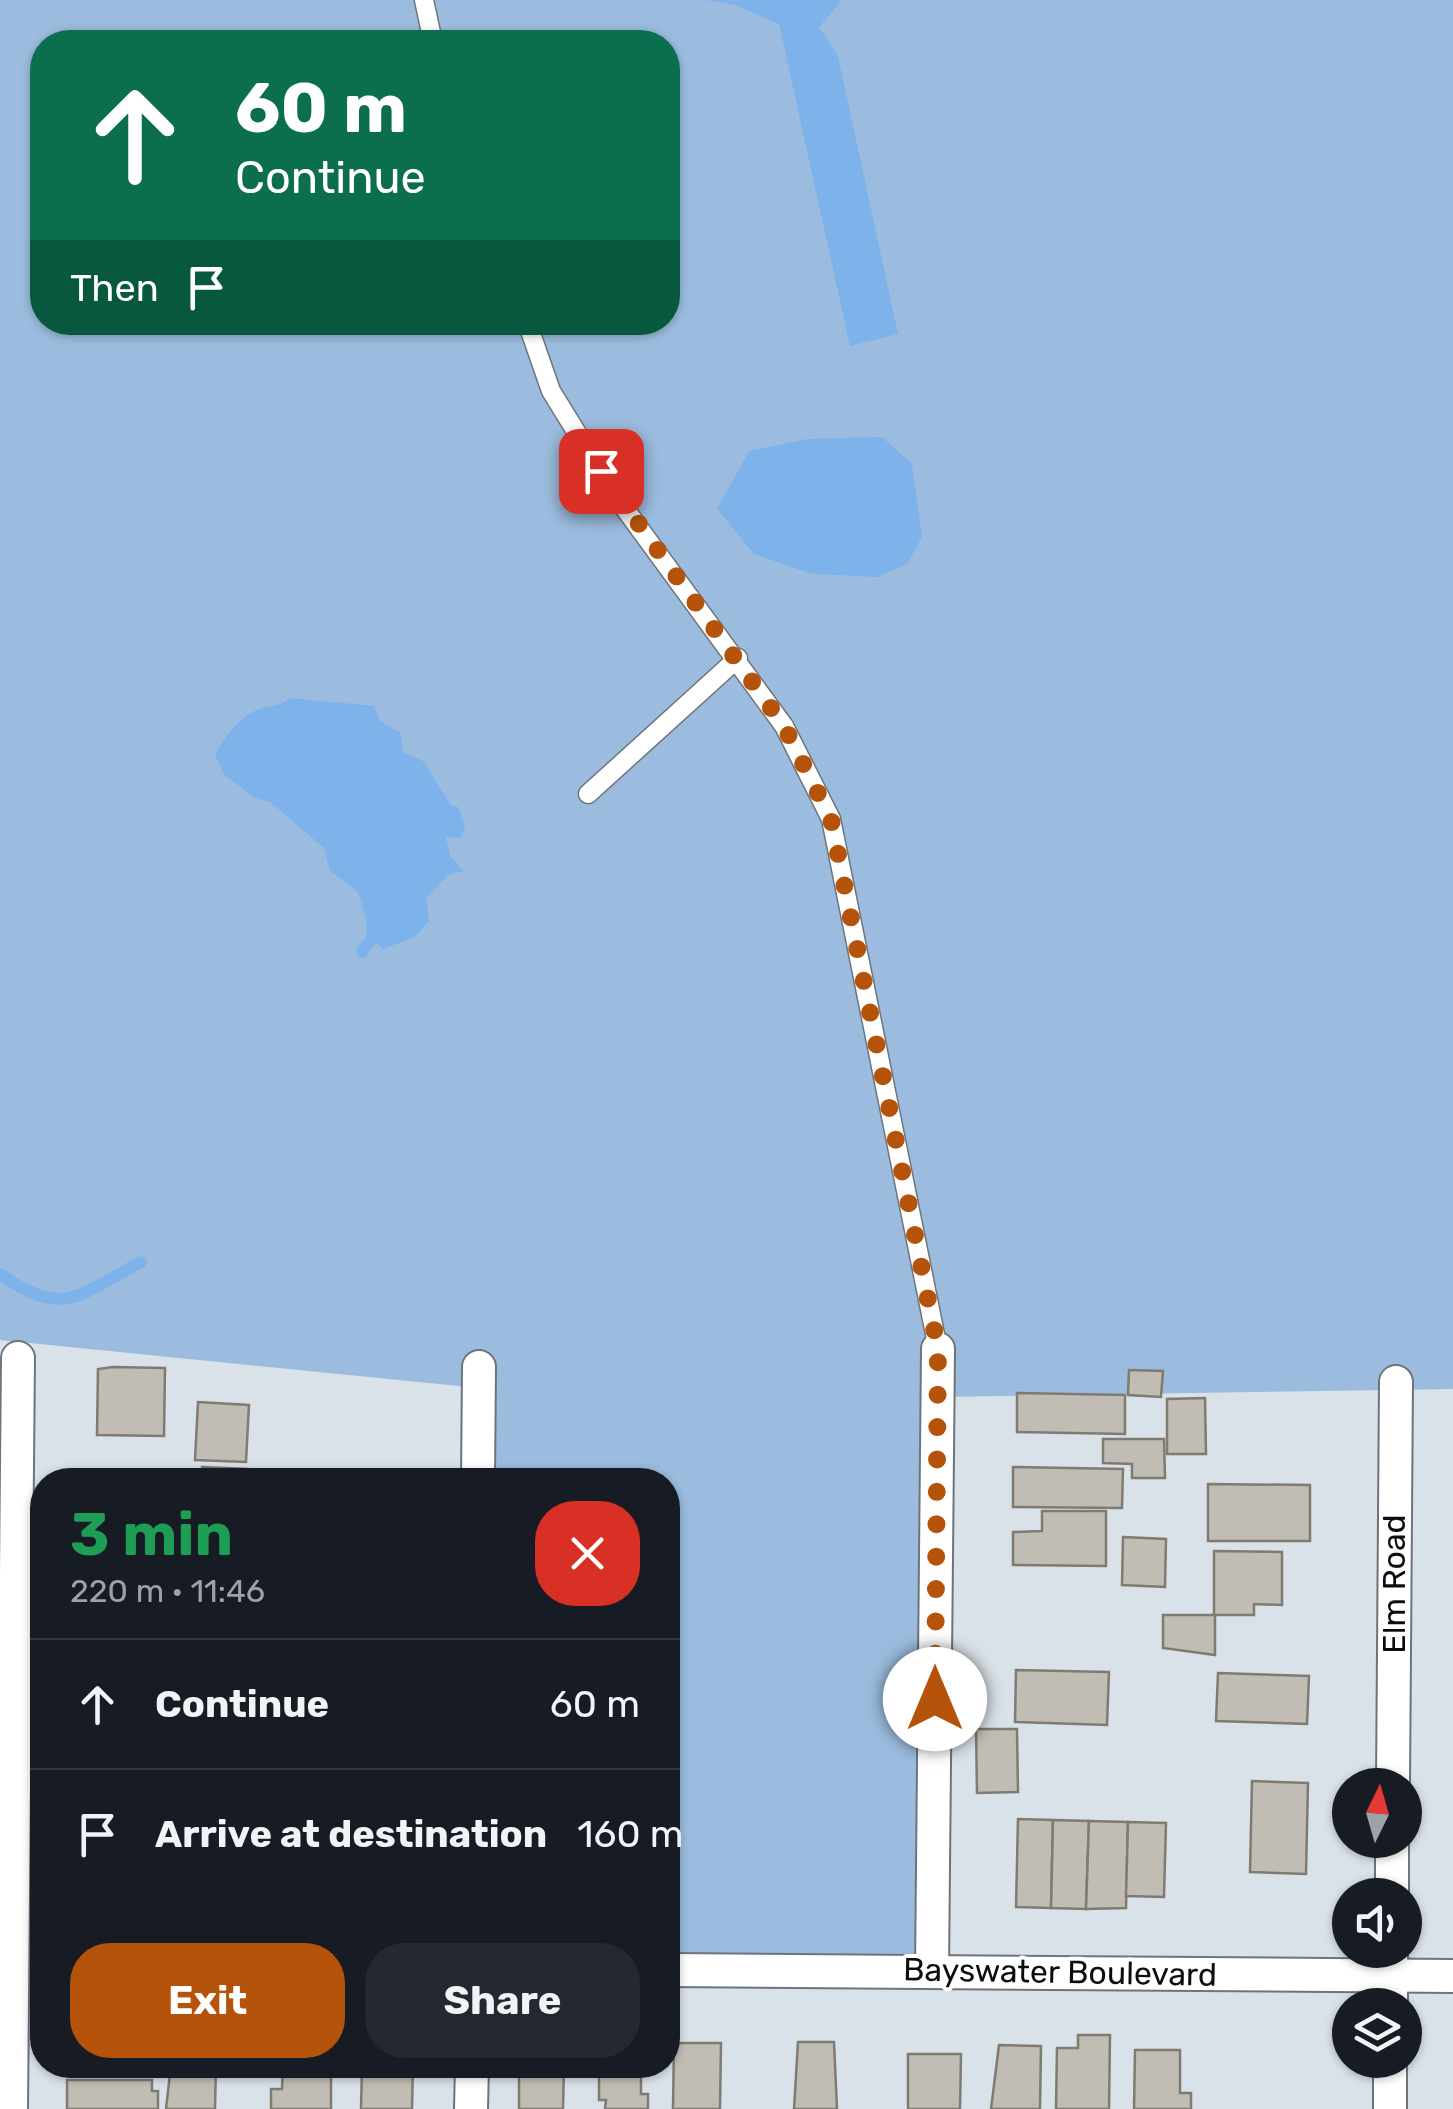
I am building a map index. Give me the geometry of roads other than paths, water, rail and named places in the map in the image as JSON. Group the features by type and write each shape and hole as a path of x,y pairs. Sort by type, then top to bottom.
{"street":[{"path":"932,1971 938,1349"},
{"path":"11,2109 18,1965 18,1358"},
{"path":"478,1468 479,1366"},
{"name":"Elm Road","path":"1392,1768 1396,1382"},
{"name":"Bayswater Boulevard","path":"680,1970 1453,1976"},
{"path":"472,2078 472,2109"},
{"path":"1390,2078 1390,2109"}],"lane":[{"path":"424,0 430,30"},
{"path":"532,335 551,391 617,498 738,658 784,726 831,819 938,1349"},
{"path":"588,794 738,658"}],"waterway":[{"path":"362,952 372,938 373,924"},
{"path":"0,1274 22,1288 56,1299 86,1292 141,1262"}]}
